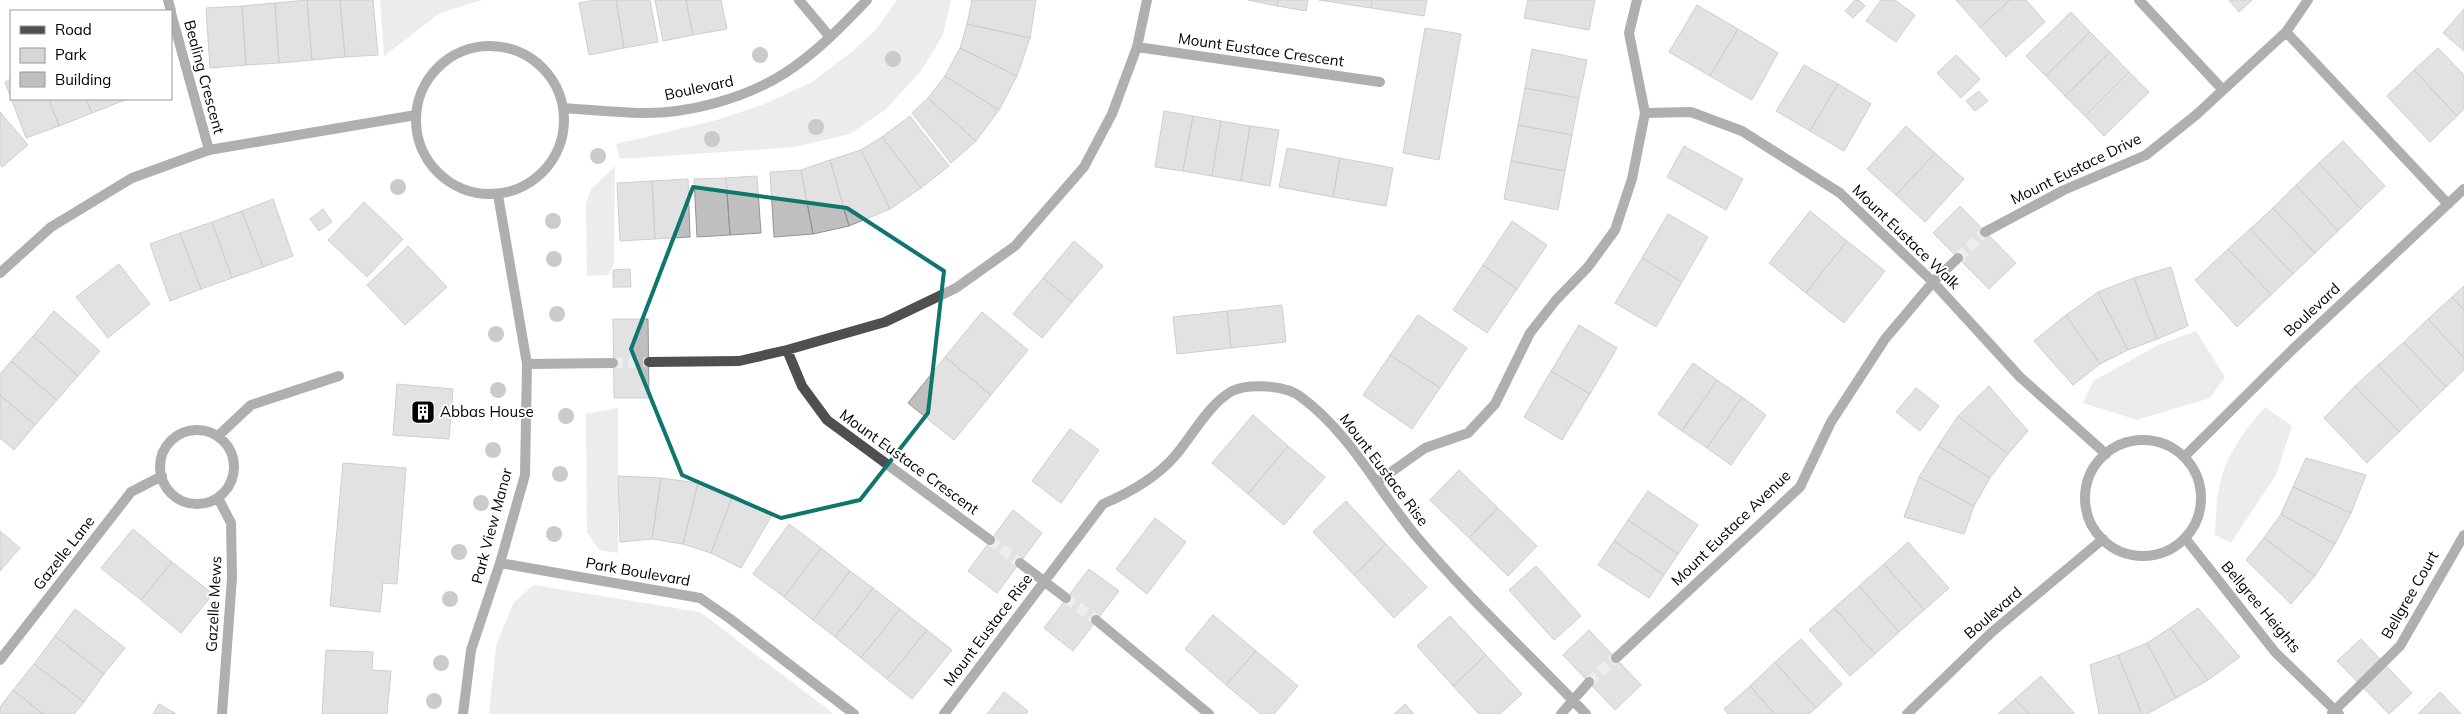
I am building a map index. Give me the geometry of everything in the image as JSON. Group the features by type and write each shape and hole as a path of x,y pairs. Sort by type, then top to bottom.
{"street":[{"path":"799,0 830,37"},
{"name":"Boulevard","path":"564,108 642,113 689,108 742,94 784,73 830,37 867,0"},
{"path":"649,362 739,360 787,350 885,322 956,288 1014,246 1084,167 1112,114 1137,48 1147,0"},
{"path":"1377,482 1424,448 1468,433 1494,404 1530,333 1556,300 1588,267 1616,230 1632,179 1645,113 1629,33 1637,0"},
{"path":"2139,0 2223,90"},
{"name":"Mount Eustace Drive","path":"1985,232 2064,190 2146,155 2196,116 2286,32 2308,0"},
{"name":"Bealing Crescent","path":"172,16 208,150"},
{"path":"2286,32 2448,204"},
{"path":"499,46 522,52 542,66 556,85 564,108 563,133 555,156 541,175 521,188 498,195 472,193 448,182 430,164 418,141 416,115 422,92 434,71 452,56 475,47 499,46"},
{"name":"Mount Eustace Crescent","path":"1137,48 1380,82"},
{"name":"Mount Eustace Walk","path":"1645,113 1692,112 1742,131 1840,193 1934,282 2020,377 2106,454"},
{"path":"0,273 51,227 132,178 208,150 416,115"},
{"name":"Boulevard","path":"2184,457 2292,349 2464,189"},
{"name":"Park View Manor","path":"463,714 471,650 500,563 524,475 527,364 498,195"},
{"path":"1934,282 1958,258"},
{"name":"Mount Eustace Avenue","path":"1616,658 1800,487 1830,422 1880,347 1934,282"},
{"name":"Mount Eustace Crescent","path":"787,350 802,386 827,420 990,540"},
{"path":"527,364 613,363"},
{"path":"218,436 251,405 339,376"},
{"name":"Mount Eustace Rise","path":"944,714 1103,504 1132,492 1174,458 1209,412 1232,391 1264,385 1300,395 1334,425 1416,536 1586,714"},
{"path":"194,429 207,431 218,436 227,444 233,455 235,467 230,484 218,498 196,504 184,501 166,486 162,476 160,463 164,451 171,440 182,433 194,429"},
{"path":"2143,440 2167,445 2184,457 2197,478 2201,496 2199,512 2194,526 2185,538 2166,551 2143,556 2122,552 2103,540 2089,517 2086,493 2092,470 2106,454 2122,444 2143,440"},
{"name":"Gazelle Lane","path":"0,660 131,492 162,476"},
{"name":"Gazelle Mews","path":"218,498 231,523 232,578 222,714"},
{"name":"Bellgree Court","path":"2335,713 2400,646 2464,535"},
{"name":"Bellgree Heights","path":"2185,538 2275,652 2335,713"},
{"name":"Boulevard","path":"1906,714 1992,632 2103,540"},
{"name":"Park Boulevard","path":"500,563 700,598 854,714"},
{"path":"1020,563 1066,598"},
{"path":"1096,620 1209,714"},
{"path":"1561,714 1589,682"}],"highlighted area":[{"path":"693,187 847,208 944,271 928,413 860,500 781,518 682,475 631,349"}],"green space":[{"path":"380,0 482,0 440,13 384,56"},
{"path":"897,0 951,0 943,35 921,71 886,109 850,134 795,147 620,159 616,144 717,120 762,105 812,82 854,50 876,29"},
{"path":"615,166 614,263 608,275 587,276 586,204 591,189"},
{"path":"2196,331 2225,377 2210,398 2137,420 2083,403 2093,381 2160,344"},
{"path":"2265,407 2292,426 2276,475 2231,543 2215,535 2220,484 2232,452 2244,433"},
{"path":"618,408 618,553 599,550 587,533 586,414"},
{"path":"534,585 700,612 834,714 489,714 496,645 514,602"}],"building":[{"path":"307,0 340,0 345,57 312,60"},
{"path":"307,0 312,60 279,63 275,3"},
{"path":"340,0 373,0 378,55 345,57"},
{"path":"595,0 616,0 624,48 589,55 579,3"},
{"path":"616,0 650,0 658,42 624,48"},
{"path":"655,0 686,0 693,35 663,41"},
{"path":"686,0 721,0 727,29 693,35"},
{"path":"972,0 1036,0 1030,38 967,24"},
{"path":"1248,0 1278,0 1277,6"},
{"path":"1278,0 1308,0 1306,11 1277,6"},
{"path":"1319,0 1372,0 1371,8"},
{"path":"1372,0 1427,0 1424,16 1371,8"},
{"path":"1528,0 1595,0 1589,30 1524,18"},
{"path":"1855,0 1859,0 1865,6 1853,18 1845,11"},
{"path":"1881,0 1895,0 1915,15 1896,42 1866,21"},
{"path":"1956,0 2010,0 1980,27"},
{"path":"2010,0 2026,0 2045,22 2006,57 1980,27"},
{"path":"2229,0 2252,0 2239,12"},
{"path":"275,3 279,63 246,65 242,6"},
{"path":"1697,5 1738,29 1710,76 1669,52"},
{"path":"242,6 246,65 210,68 206,8"},
{"path":"2464,9 2464,51 2443,33"},
{"path":"2071,12 2090,32 2046,76 2026,56"},
{"path":"967,24 1030,38 1017,76 960,48"},
{"path":"1425,28 1461,34 1439,160 1403,153"},
{"path":"1738,29 1778,53 1752,100 1710,76"},
{"path":"2090,32 2110,52 2065,96 2046,76"},
{"path":"960,48 1017,76 999,110 945,76"},
{"path":"2438,48 2464,75 2464,109 2457,116 2414,70"},
{"path":"1532,49 1587,60 1579,98 1525,88"},
{"path":"2110,52 2129,72 2085,116 2065,96"},
{"path":"1956,55 1980,79 1961,98 1937,73"},
{"path":"1804,65 1838,84 1810,131 1776,111"},
{"path":"2414,70 2457,116 2430,142 2387,96"},
{"path":"2129,72 2149,92 2104,136 2085,116"},
{"path":"945,76 999,110 976,141 928,98"},
{"path":"10,80 10,95 5,82"},
{"path":"1838,84 1871,104 1844,151 1810,131"},
{"path":"1525,88 1579,98 1572,135 1518,125"},
{"path":"1979,91 1988,101 1975,111 1966,101"},
{"path":"928,98 976,141 951,163 912,113"},
{"path":"11,100 49,100 59,126 26,138"},
{"path":"49,100 86,100 92,113 59,126"},
{"path":"86,100 125,100 92,113"},
{"path":"1164,111 1193,116 1183,171 1155,167"},
{"path":"0,112 28,145 2,167 0,164"},
{"path":"910,116 949,166 921,188 882,137"},
{"path":"1193,116 1221,121 1212,176 1183,171"},
{"path":"1221,121 1250,126 1241,181 1212,176"},
{"path":"1518,125 1572,135 1565,171 1511,161"},
{"path":"1250,126 1279,130 1270,186 1241,181"},
{"path":"1906,126 1935,153 1896,195 1867,169"},
{"path":"882,137 921,188 890,209 861,150"},
{"path":"2343,141 2385,186 2361,209 2319,163"},
{"path":"1684,146 1743,179 1726,210 1667,177"},
{"path":"1287,148 1340,158 1333,197 1279,187"},
{"path":"861,150 890,209 849,226 830,160"},
{"path":"1935,153 1964,179 1925,222 1896,195"},
{"path":"1340,158 1393,168 1386,206 1333,197"},
{"path":"830,160 849,226 813,234 801,170"},
{"path":"1511,161 1565,171 1558,210 1504,199"},
{"path":"2319,163 2361,209 2338,231 2296,185"},
{"path":"801,170 813,234 774,237 770,172"},
{"path":"757,176 761,233 730,235 726,178"},
{"path":"726,178 730,235 697,237 694,179"},
{"path":"688,179 690,237 655,239 652,181"},
{"path":"652,181 655,239 620,241 617,183"},
{"path":"2296,185 2338,231 2315,253 2273,208"},
{"path":"273,199 293,256 263,267 242,211"},
{"path":"364,202 403,239 367,277 328,240"},
{"path":"1960,206 2016,263 1989,289 1933,233"},
{"path":"2273,208 2315,253 2293,274 2250,229"},
{"path":"323,209 332,222 319,231 310,219"},
{"path":"242,211 263,267 232,278 212,222"},
{"path":"1810,211 1847,241 1806,293 1769,263"},
{"path":"1668,214 1708,237 1682,282 1642,258"},
{"path":"1512,221 1547,245 1517,289 1483,265"},
{"path":"212,222 232,278 201,289 180,233"},
{"path":"2250,229 2293,274 2271,295 2228,249"},
{"path":"180,233 201,289 170,301 150,244"},
{"path":"1074,241 1103,266 1072,302 1043,278"},
{"path":"1847,241 1885,271 1844,323 1806,293"},
{"path":"408,246 447,287 405,325 367,285"},
{"path":"2228,249 2271,295 2237,327 2195,280"},
{"path":"1642,258 1682,282 1656,327 1615,303"},
{"path":"119,264 150,304 108,338 76,297"},
{"path":"1483,265 1517,289 1487,333 1453,310"},
{"path":"2171,267 2188,326 2157,339 2134,278"},
{"path":"630,269 631,287 613,287 613,270"},
{"path":"1043,278 1072,302 1042,338 1013,314"},
{"path":"2134,278 2157,339 2128,350 2098,292"},
{"path":"2464,286 2464,310 2452,297"},
{"path":"2098,292 2128,350 2100,364 2066,315"},
{"path":"2452,297 2464,310 2464,358 2428,319"},
{"path":"1282,305 1286,342 1231,348 1227,311"},
{"path":"54,311 100,351 78,376 33,336"},
{"path":"1227,311 1231,348 1177,354 1173,317"},
{"path":"982,312 1028,350 991,395 945,357"},
{"path":"1418,315 1467,348 1440,388 1390,355"},
{"path":"2066,315 2100,364 2073,385 2034,341"},
{"path":"613,319 648,319 649,398 614,398"},
{"path":"2428,319 2464,358 2464,370 2446,387 2404,342"},
{"path":"1579,325 1617,348 1590,394 1551,371"},
{"path":"33,336 78,376 57,400 11,361"},
{"path":"2404,342 2446,387 2421,411 2378,365"},
{"path":"1390,355 1440,388 1412,429 1363,395"},
{"path":"945,357 991,395 954,440 908,403"},
{"path":"11,361 57,400 35,425 0,395 0,374"},
{"path":"1693,363 1717,380 1682,431 1658,414"},
{"path":"2378,365 2421,411 2399,432 2355,386"},
{"path":"1551,371 1590,394 1562,440 1524,417"},
{"path":"1717,380 1742,397 1707,448 1682,431"},
{"name":"Abbas House","path":"397,384 453,389 449,439 393,435"},
{"path":"1989,386 2028,431 2008,454 1958,416"},
{"path":"2355,386 2399,432 2367,463 2324,418"},
{"path":"1916,388 1939,406 1920,431 1896,412"},
{"path":"0,395 35,425 14,450 0,438"},
{"path":"1742,397 1766,415 1731,465 1707,448"},
{"path":"1253,415 1288,446 1248,494 1212,463"},
{"path":"1958,416 2008,454 1990,478 1938,446"},
{"path":"1070,429 1099,450 1061,503 1032,481"},
{"path":"1288,446 1325,477 1284,525 1248,494"},
{"path":"1938,446 1990,478 1974,506 1919,477"},
{"path":"2306,458 2366,475 2351,513 2293,487"},
{"path":"343,463 406,468 397,584 383,583 380,612 330,606"},
{"path":"1459,470 1498,508 1469,538 1430,500"},
{"path":"618,476 661,478 652,539 620,542"},
{"path":"1919,477 1974,506 1964,534 1904,517"},
{"path":"661,478 698,483 683,544 652,539"},
{"path":"698,483 733,495 711,553 683,544"},
{"path":"2293,487 2351,513 2335,544 2281,514"},
{"path":"1648,491 1698,525 1678,554 1628,520"},
{"path":"733,495 772,515 741,568 711,553"},
{"path":"1346,501 1386,544 1354,575 1313,532"},
{"path":"1498,508 1537,546 1508,576 1469,538"},
{"path":"1013,510 1042,533 997,593 968,571"},
{"path":"2281,514 2335,544 2315,576 2264,538"},
{"path":"1155,518 1186,542 1147,594 1116,569"},
{"path":"1628,520 1678,554 1664,575 1614,541"},
{"path":"789,524 821,548 784,597 753,574"},
{"path":"133,529 172,562 141,600 101,568"},
{"path":"0,531 20,548 0,571"},
{"path":"2264,538 2315,576 2291,604 2246,560"},
{"path":"1614,541 1664,575 1649,598 1598,565"},
{"path":"1908,542 1949,588 1924,610 1884,564"},
{"path":"1386,544 1427,587 1394,618 1354,575"},
{"path":"821,548 850,571 813,620 784,597"},
{"path":"172,562 213,594 181,633 141,600"},
{"path":"1884,564 1924,610 1899,632 1859,586"},
{"path":"1536,566 1581,616 1554,640 1509,590"},
{"path":"1089,569 1119,591 1073,651 1044,628"},
{"path":"850,571 873,588 835,637 813,620"},
{"path":"1859,586 1899,632 1875,654 1834,608"},
{"path":"873,588 900,609 861,658 835,637"},
{"path":"1834,608 1875,654 1850,676 1809,630"},
{"path":"2198,608 2240,657 2208,680 2170,628"},
{"path":"75,609 125,648 104,674 55,636"},
{"path":"900,609 927,630 887,679 861,658"},
{"path":"1213,615 1256,651 1226,685 1185,649"},
{"path":"1450,616 1486,655 1453,686 1417,646"},
{"path":"2170,628 2208,680 2176,698 2147,643"},
{"path":"927,630 952,650 912,699 887,679"},
{"path":"1589,630 1641,685 1615,710 1563,655"},
{"path":"55,636 104,674 84,702 34,664"},
{"path":"1801,639 1842,684 1816,708 1775,662"},
{"path":"2361,639 2412,693 2389,714 2337,661"},
{"path":"2147,643 2176,698 2147,714 2142,714 2118,655"},
{"path":"326,650 373,652 372,670 391,671 387,714 322,714"},
{"path":"1256,651 1298,686 1274,714 1261,714 1226,685"},
{"path":"1486,655 1522,694 1500,714 1479,714 1453,686"},
{"path":"2118,655 2142,714 2099,714 2090,665"},
{"path":"1775,662 1816,708 1809,714 1775,714 1750,686"},
{"path":"34,664 84,702 74,714 43,714 13,690"},
{"path":"2041,676 2075,714 2029,714 2015,699"},
{"path":"1750,686 1775,714 1728,714 1724,709"},
{"path":"13,690 43,714 0,714 0,707"},
{"path":"1004,692 1028,711 1026,714 987,714"},
{"path":"2440,692 2461,714 2418,714"},
{"path":"2015,699 2029,714 1998,714"},
{"path":"159,704 176,714 153,714"},
{"path":"1405,704 1414,714 1394,714"}],"tunnel":[{"path":"1958,258 1985,232"},
{"path":"613,363 649,362"},
{"path":"990,540 1020,563"},
{"path":"1066,598 1096,620"},
{"path":"1589,682 1616,658"}],"place":[{"name":"Abbas House","path":"423,412"}]}
